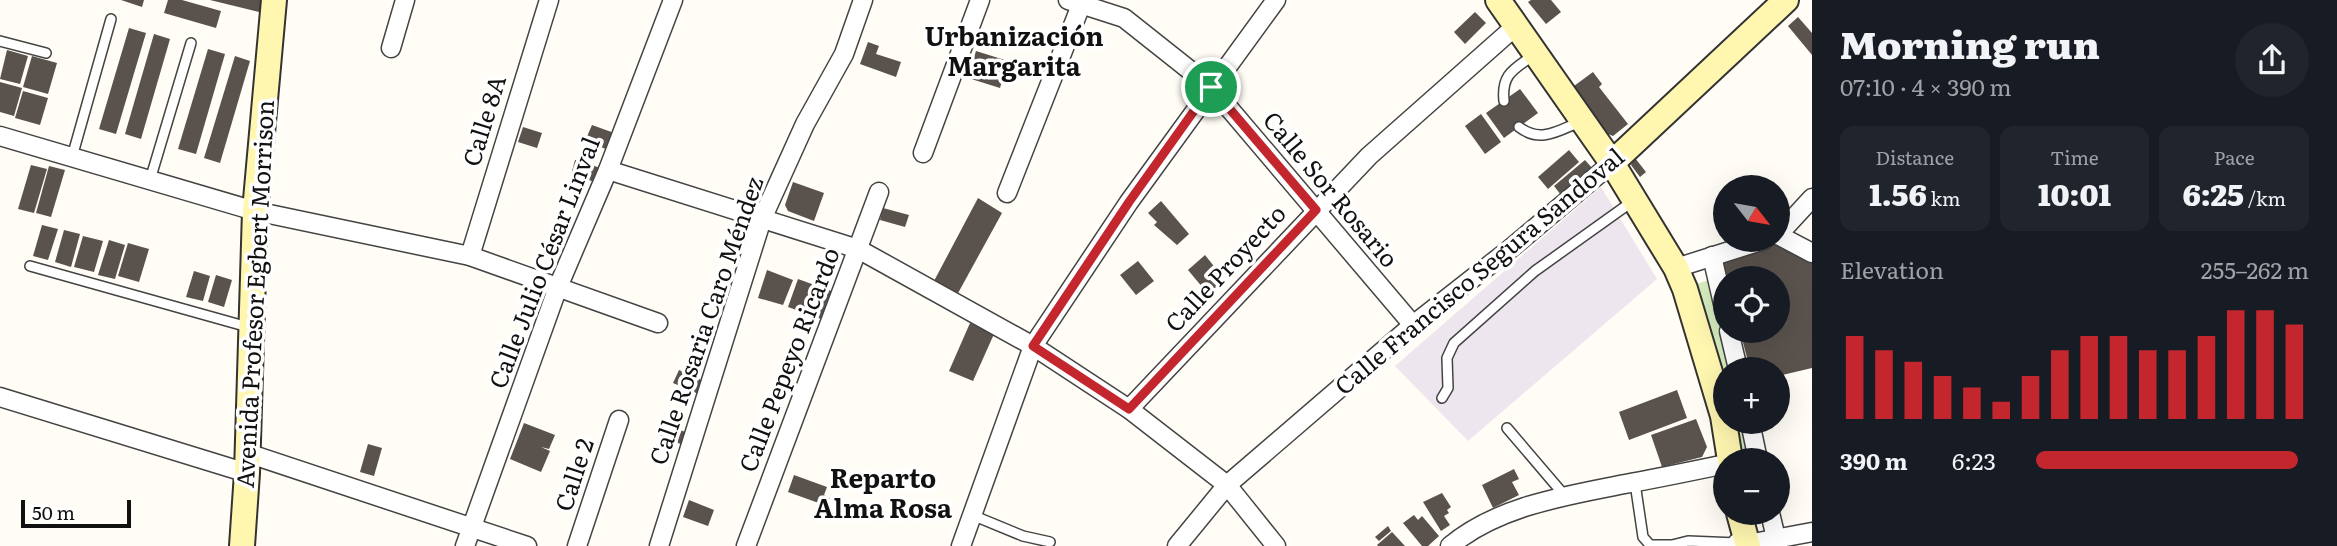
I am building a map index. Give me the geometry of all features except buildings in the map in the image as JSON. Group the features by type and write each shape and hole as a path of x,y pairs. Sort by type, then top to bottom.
{"main road":[{"name":"Avenida Profesor Egbert Morrison","path":"242,546 255,211 274,0"},
{"name":"Calle Francisco Segura Sandoval","path":"1612,163 1786,0"},
{"path":"1508,8 1612,163 1676,268 1723,416 1728,448"}],"street":[{"path":"391,48 405,0"},
{"name":"Calle 8A","path":"470,256 549,0"},
{"name":"Calle Julio César Linval","path":"465,546 558,288 608,170 673,0"},
{"name":"Calle Rosaria Caro Méndez","path":"659,546 762,219 805,124 845,54 863,0"},
{"path":"923,153 979,0"},
{"path":"961,546 1033,346 1129,202 1276,0"},
{"path":"1007,193 1078,1"},
{"name":"Calle Sor Rosario","path":"1078,1 1124,18 1211,87 1413,325"},
{"name":"Calle Proyecto","path":"1129,409 1508,8"},
{"path":"0,136 255,211 470,256 658,323"},
{"name":"Calle Francisco Segura Sandoval","path":"1177,546 1227,485 1413,325 1510,249 1612,163"},
{"path":"608,170 858,249 1033,346 1129,409 1227,485 1276,546"},
{"name":"Calle Pepeyo Ricardo","path":"746,546 879,192"},
{"path":"1790,222 1812,198"},
{"path":"1790,241 1812,253"},
{"path":"1676,268 1725,252"},
{"path":"1712,256 1714,266"},
{"path":"0,397 247,463 527,546"},
{"name":"Calle 2","path":"577,546 619,421"},
{"path":"1450,546 1490,520 1510,512 1565,496 1713,467"},
{"path":"1742,536 1777,542 1812,532"}],"lane":[{"path":"72,157 111,19"},
{"path":"0,41 46,53"},
{"path":"150,180 191,43"},
{"path":"1504,101 1505,78 1536,53"},
{"path":"1519,127 1529,135 1543,136 1583,121"},
{"path":"1442,398 1448,388 1447,358 1454,343 1535,271 1635,200"},
{"path":"30,266 251,328"},
{"path":"1507,428 1565,496"},
{"path":"1634,482 1643,537 1650,545 1672,545 1742,536"},
{"path":"972,515 1023,536 1050,542"}],"shaded area":[{"path":"1601,187 1657,279 1468,441 1395,366"}],"green space":[{"path":"1709,280 1713,297 1713,343 1724,343 1727,357 1714,357 1693,285"},
{"path":"1734,434 1745,434 1748,448 1736,448"}],"district":[{"name":"Urbanización Margarita","path":"1014,52"},
{"name":"Reparto Alma Rosa","path":"883,494"}],"route":[{"path":"1211,87 1316,210 1129,409 1033,346 1129,202 1211,87"}]}
